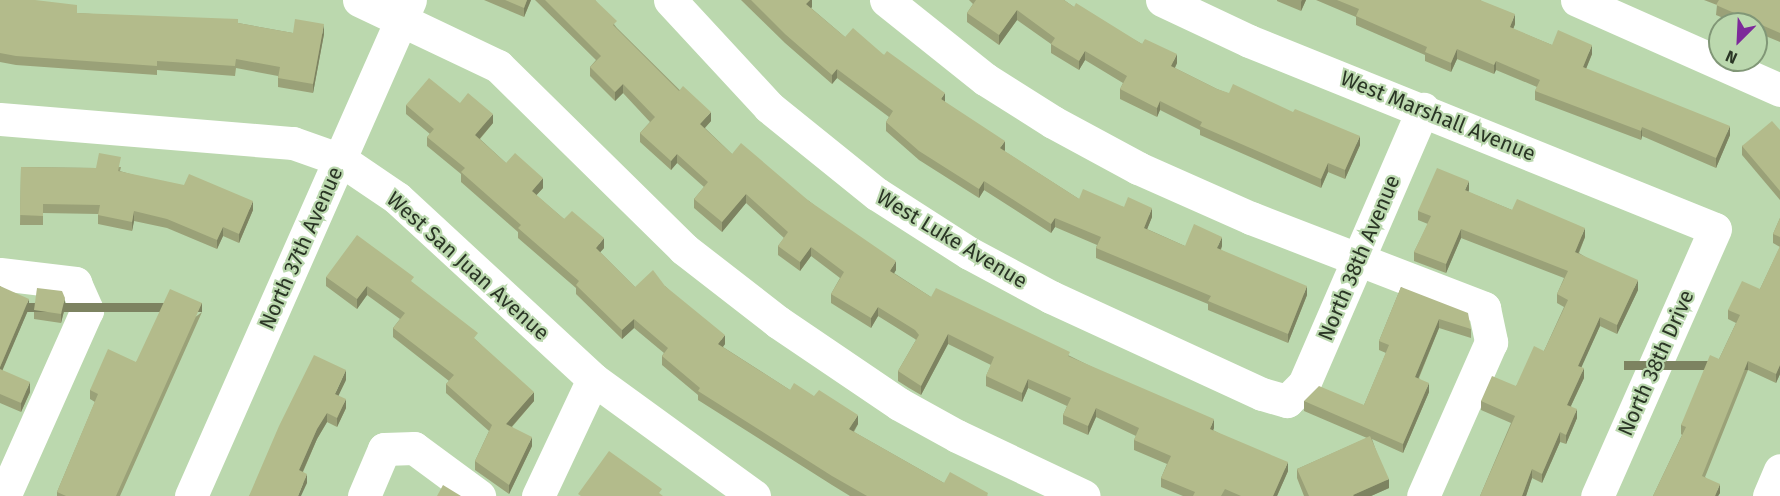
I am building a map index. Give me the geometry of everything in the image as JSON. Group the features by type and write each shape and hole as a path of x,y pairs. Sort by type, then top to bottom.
{"street":[{"path":"359,0 406,10 498,66 684,249 778,322 899,404 957,436 1084,496"},
{"name":"West Luke Avenue","path":"670,0 769,108 876,194 969,253 1051,297 1262,394 1287,401"},
{"path":"886,0 985,78 1053,122 1158,177 1484,308 1491,342 1423,496"},
{"name":"West Marshall Avenue","path":"1162,0 1249,41 1423,109 1715,229"},
{"path":"1577,0 1780,90"},
{"name":"North 37th Avenue","path":"190,496 406,10"},
{"name":"North 38th Avenue","path":"1287,401 1304,384 1423,109"},
{"name":"West San Juan Avenue","path":"0,120 239,136 293,143 341,160 397,198 593,380 754,496"},
{"name":"North 38th Drive","path":"1597,496 1715,229"},
{"path":"0,274 75,284 87,310 4,496"},
{"path":"537,496 593,380"},
{"path":"364,496 384,449 414,448 479,496"},
{"path":"1769,496 1780,470"}],"building":[{"path":"0,0 35,0 77,5 77,13 238,19 238,23 293,33 295,19 324,24 313,84 278,78 280,67 236,59 235,66 157,61 157,66 0,53"},
{"path":"505,0 527,0 524,8"},
{"path":"545,0 595,0 617,21 613,25 679,91 683,86 711,112 700,124 732,154 741,143 809,201 896,261 890,271 931,297 936,288 1070,352 1068,356 1214,419 1210,429 1288,462 1273,496 1241,496 1225,489 1221,496 1193,496 1195,492 1161,478 1171,456 1134,440 1139,428 1096,408 1088,426 1063,415 1071,398 1028,379 1022,393 986,376 994,357 948,334 921,386 898,371 919,335 915,330 878,307 871,318 831,294 844,272 811,247 800,262 778,246 788,232 746,194 722,222 694,199 708,182 677,154 671,161 640,133 655,117 623,84 615,92 590,67 601,56"},
{"path":"751,0 810,0 806,4 845,37 853,28 884,55 887,51 945,93 941,99 1005,141 1000,148 1079,199 1083,189 1124,207 1128,197 1152,208 1144,228 1185,246 1194,224 1222,237 1217,248 1307,286 1288,334 1208,301 1211,296 1096,248 1101,237 1055,218 1051,224 984,181 979,189 919,151 886,122 893,111 837,69 832,75 785,34"},
{"path":"976,0 1064,0 1074,7 1076,3 1142,44 1145,39 1177,54 1171,66 1217,89 1229,93 1233,84 1293,112 1295,109 1360,136 1345,170 1328,163 1321,179 1200,126 1202,122 1160,101 1157,108 1120,89 1127,76 1085,51 1079,61 1051,44 1055,38 1017,10 999,35 967,13"},
{"path":"1337,0 1480,0 1515,14 1510,27 1552,45 1558,30 1592,45 1583,67 1730,126 1716,158 1642,127 1641,131 1535,91 1540,80 1496,61 1494,65 1457,49 1451,63 1425,52 1427,47 1356,16 1359,9"},
{"path":"1719,0 1780,0 1780,33 1768,28 1768,12 1732,12 1716,5"},
{"path":"429,78 460,103 468,93 493,114 475,135 506,163 515,153 543,178 532,191 564,219 572,211 604,238 596,248 635,287 653,270 665,286 725,335 718,344 790,390 794,383 814,396 819,390 858,415 849,429 944,483 950,472 988,493 987,496 867,496 698,391 700,388 662,356 668,348 634,319 622,330 576,285 579,281 518,228 521,225 461,172 465,168 427,137 434,129 406,105"},
{"path":"1772,121 1780,130 1780,191 1742,146"},
{"path":"99,153 121,157 118,171 184,185 189,174 253,201 239,234 223,227 217,240 167,219 134,211 132,222 98,215 100,205 43,204 43,216 20,215 21,167 96,168"},
{"path":"1437,168 1469,181 1465,190 1512,210 1517,199 1585,228 1575,252 1638,280 1617,325 1600,317 1578,366 1584,368 1567,405 1577,409 1566,435 1560,432 1542,474 1532,469 1522,496 1480,496 1515,416 1481,401 1492,376 1516,386 1534,346 1544,351 1568,300 1557,294 1568,271 1461,229 1446,264 1414,252 1431,216 1418,211"},
{"path":"1780,218 1780,237 1773,234"},
{"path":"357,235 414,277 411,281 478,333 474,338 534,392 506,424 532,437 509,485 475,461 492,425 446,384 454,375 393,328 405,313 367,286 357,299 326,277"},
{"path":"1780,246 1780,365 1776,374 1748,361 1702,476 1720,484 1715,496 1653,496 1686,427 1681,425 1710,355 1719,359 1740,315 1728,310 1742,281 1760,289"},
{"path":"0,286 29,299 0,367"},
{"path":"1401,287 1468,313 1471,329 1439,319 1415,377 1429,383 1403,444 1304,401 1319,386 1364,405 1389,345 1379,341"},
{"path":"37,288 62,291 65,298 61,314 34,310"},
{"path":"170,289 202,303 116,496 66,496 57,492 98,394 90,390 108,349 136,362"},
{"path":"314,355 346,370 335,394 346,399 337,418 327,413 317,429 299,470 307,474 298,496 249,496 279,426"},
{"path":"0,369 30,382 21,403 0,394"},
{"path":"1370,436 1389,479 1354,496 1309,496 1297,469"},
{"path":"609,451 662,489 659,493 663,496 581,496 578,494"},
{"path":"443,485 461,496 437,496"}]}
